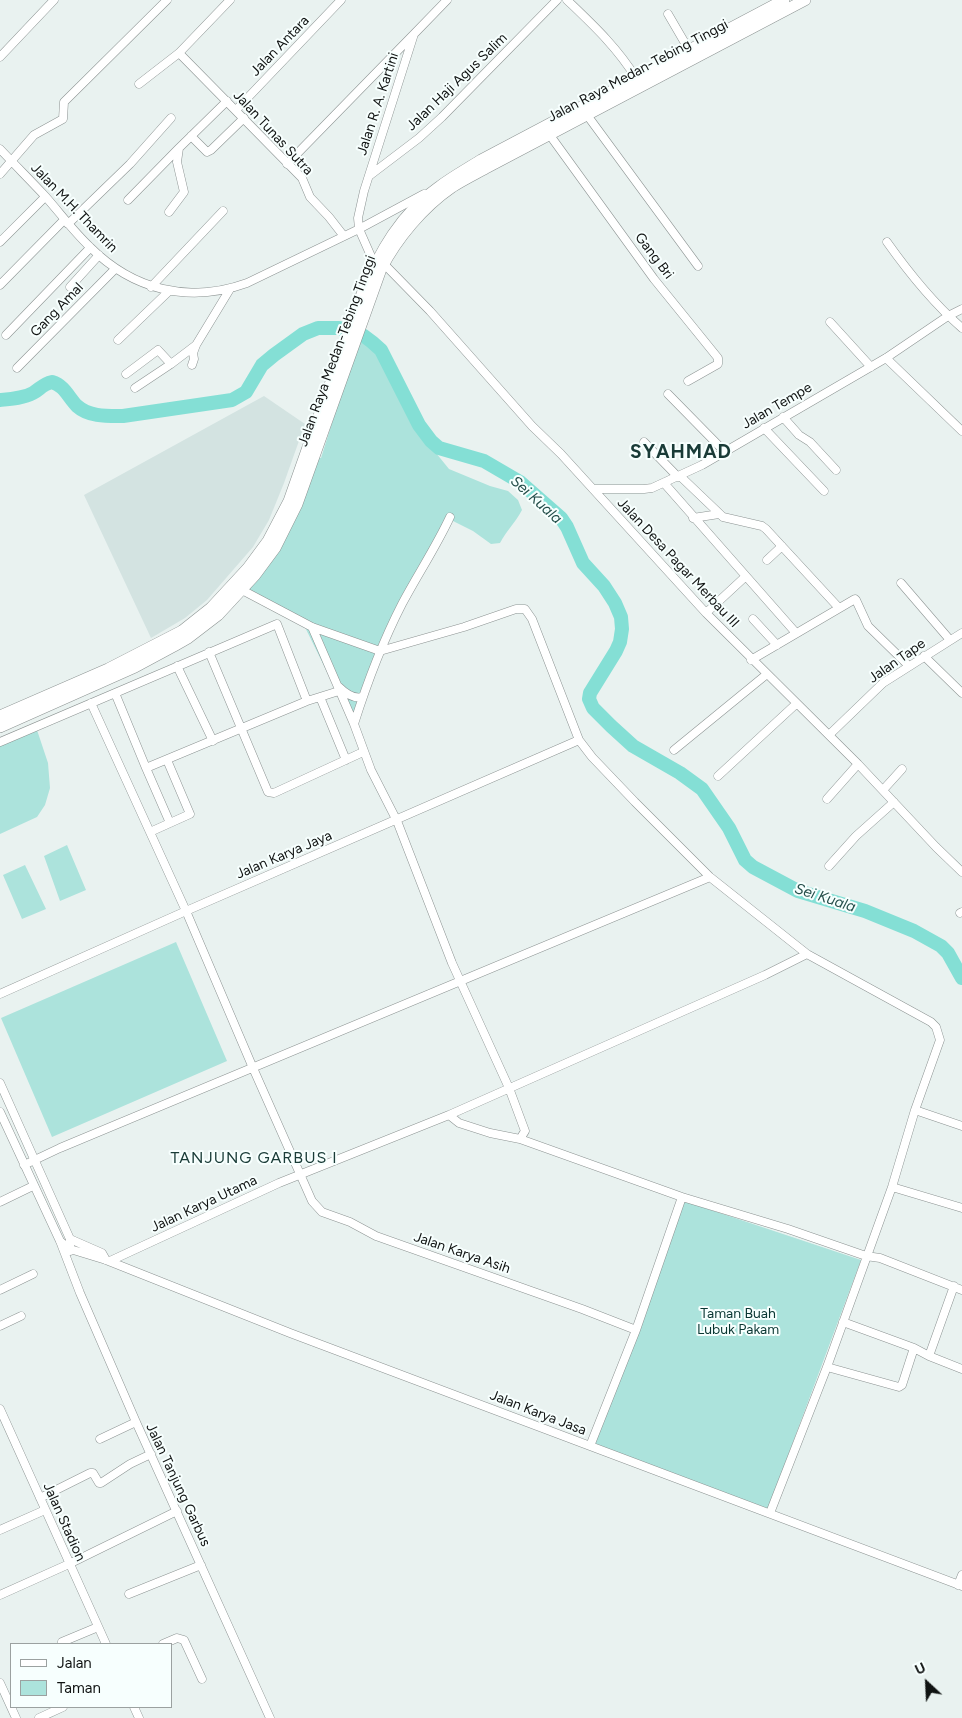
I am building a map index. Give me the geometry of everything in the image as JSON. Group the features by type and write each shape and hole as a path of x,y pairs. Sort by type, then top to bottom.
{"highway":[{"name":"Jalan Raya Medan-Tebing Tinggi","path":"0,727 135,667 174,646 211,621 242,590 275,548 288,523 347,350 379,264 393,233 419,204 438,187 481,160 636,78 778,6 805,0"},
{"name":"Jalan Raya Medan-Tebing Tinggi","path":"379,264 424,213 452,188 587,115 778,6"},
{"name":"Jalan Raya Medan-Tebing Tinggi","path":"0,716 108,668 169,638 196,621 230,589 268,541 282,518 347,350"}],"street":[{"path":"0,57 54,0"},
{"path":"0,174 12,162 20,148 34,135 63,119 64,102 167,0"},
{"path":"139,84 179,53 230,0"},
{"name":"Jalan Antara","path":"236,110 341,0"},
{"name":"Jalan R. A. Kartini","path":"359,229 358,218 369,176 414,34 447,0"},
{"name":"Jalan Haji Agus Salim","path":"369,176 442,118 558,0"},
{"path":"566,0 612,44 636,78"},
{"path":"668,14 689,50"},
{"path":"287,164 414,34"},
{"name":"Jalan Tunas Sutra","path":"179,53 302,178 310,196 343,235"},
{"path":"128,200 227,101"},
{"path":"587,115 698,266"},
{"path":"0,284 130,164 170,118"},
{"path":"191,136 207,152 244,118"},
{"name":"Gang Bri","path":"549,134 653,276 718,358 718,364 688,381"},
{"path":"169,212 184,192 177,162 179,148"},
{"name":"Jalan M.H. Thamrin","path":"0,149 46,196 66,222 90,248 115,269 151,287 168,292 206,292 230,289 284,266 438,187"},
{"path":"0,242 46,196"},
{"path":"151,287 223,211"},
{"path":"359,229 379,264"},
{"path":"887,242 909,272 948,316 962,328"},
{"path":"6,336 90,248"},
{"path":"70,287 99,255"},
{"name":"Jalan Desa Pagar Merbau III","path":"379,264 430,311 532,426 594,490 751,660 858,764 962,872"},
{"name":"Gang Amal","path":"17,368 115,269"},
{"path":"192,365 196,345 230,289"},
{"path":"118,340 168,292"},
{"name":"Jalan Tempe","path":"594,490 644,489 664,484 679,477 871,367 948,316 962,309"},
{"path":"830,322 871,367"},
{"path":"135,388 196,345"},
{"path":"126,374 158,350 171,364"},
{"path":"886,358 962,431"},
{"path":"668,394 724,451"},
{"path":"783,417 836,470"},
{"path":"764,428 824,491"},
{"path":"644,442 718,513 726,518 762,526 839,608"},
{"path":"664,484 796,633"},
{"path":"689,513 718,513"},
{"path":"354,724 362,697 380,651 402,605 450,517"},
{"path":"767,560 782,546"},
{"path":"706,613 746,576"},
{"path":"901,583 950,640"},
{"path":"242,590 312,627 380,651 464,627 516,609 525,609 532,619 579,740 635,802 710,876 807,954 931,1022 936,1027 940,1040 915,1110 892,1187 827,1368 770,1513"},
{"path":"751,660 856,600 868,626 909,666"},
{"path":"0,742 277,624 288,615"},
{"path":"753,619 777,645"},
{"path":"277,624 307,701"},
{"path":"312,627 354,724 363,752 397,821 460,981 509,1088 525,1131 520,1140"},
{"name":"Jalan Tape","path":"829,735 883,683 962,633"},
{"path":"209,652 240,729 268,792 271,794 363,752"},
{"path":"924,656 962,693"},
{"path":"178,666 212,741"},
{"path":"674,750 767,674"},
{"path":"338,687 350,696 355,698 362,697"},
{"path":"146,768 320,697 338,687"},
{"path":"115,693 170,823"},
{"path":"320,697 346,760"},
{"name":"Jalan Karya Asih","path":"91,703 186,911 312,1201 322,1212 350,1222 376,1236 636,1330"},
{"path":"718,776 796,704"},
{"name":"Jalan Karya Jaya","path":"0,994 579,740"},
{"path":"150,832 190,814 167,760"},
{"path":"827,798 858,764"},
{"path":"883,790 902,769"},
{"path":"829,866 856,836 894,802"},
{"path":"24,1166 60,1148 710,876"},
{"name":"Jalan Karya Utama","path":"108,1261 301,1174 449,1115 757,979 807,954"},
{"path":"0,1083 70,1239 68,1261"},
{"path":"915,1110 962,1126"},
{"name":"Jalan Tanjung Garbus","path":"0,1112 60,1242 136,1422 270,1718"},
{"path":"449,1115 459,1123 520,1140 682,1197 788,1229 866,1256 880,1258 962,1290"},
{"path":"0,1202 33,1186"},
{"path":"892,1187 962,1208"},
{"path":"590,1446 636,1330 682,1197"},
{"name":"Jalan Karya Jasa","path":"70,1239 102,1253 108,1261"},
{"name":"Jalan Karya Jasa","path":"60,1242 70,1249 108,1261 295,1335 960,1585"},
{"path":"0,1290 33,1274"},
{"path":"929,1356 954,1286"},
{"path":"0,1326 21,1316"},
{"path":"843,1322 914,1348 962,1369"},
{"path":"827,1368 900,1387 914,1348"},
{"name":"Jalan Stadion","path":"0,1411 106,1643"},
{"path":"100,1439 136,1422"},
{"path":"40,1498 90,1473 95,1475 99,1483 102,1483 130,1464 151,1454"},
{"path":"0,1530 45,1510"},
{"path":"0,1595 70,1564 177,1511"},
{"path":"129,1594 201,1565"},
{"path":"960,1585 962,1575"},
{"path":"62,1642 98,1626"},
{"path":"165,1643 182,1638 202,1679"},
{"path":"0,1683 2,1694 10,1708"},
{"path":"39,1718 61,1708"}],"shaded area":[{"path":"264,396 305,424 269,520 253,547 207,600 185,618 151,638 84,495"}],"green space":[{"path":"361,341 375,350 410,415 449,469 490,486 508,491 518,500 522,510 500,543 491,544 473,531 447,518 379,648 352,723 301,619 246,589 316,457 321,458 355,350"},
{"path":"37,730 48,763 50,788 45,805 37,817 0,834 0,746"},
{"path":"67,845 86,890 60,901 44,856"},
{"path":"25,865 46,909 22,919 3,875"},
{"path":"176,942 227,1061 52,1137 1,1018"},
{"name":"Taman Buah Lubuk Pakam","path":"684,1201 861,1260 768,1509 594,1444"}],"waterway":[{"name":"Sei Kuala","path":"0,400 26,396 52,382 63,389 82,410 99,415 123,416 232,400 246,392 262,365 303,334 318,328 339,328 364,336 381,350 419,425 431,441 439,448 484,461 520,482 561,518 583,563 604,586 615,603 621,617 620,642 590,693 589,699 593,708 633,746 680,773 702,789 729,828 745,860 753,867 798,891 865,911 914,931 941,946 948,953 962,978"}],"district":[{"name":"SYAHMAD","path":"681,452"},
{"name":"TANJUNG GARBUS I","path":"254,1158"}]}
